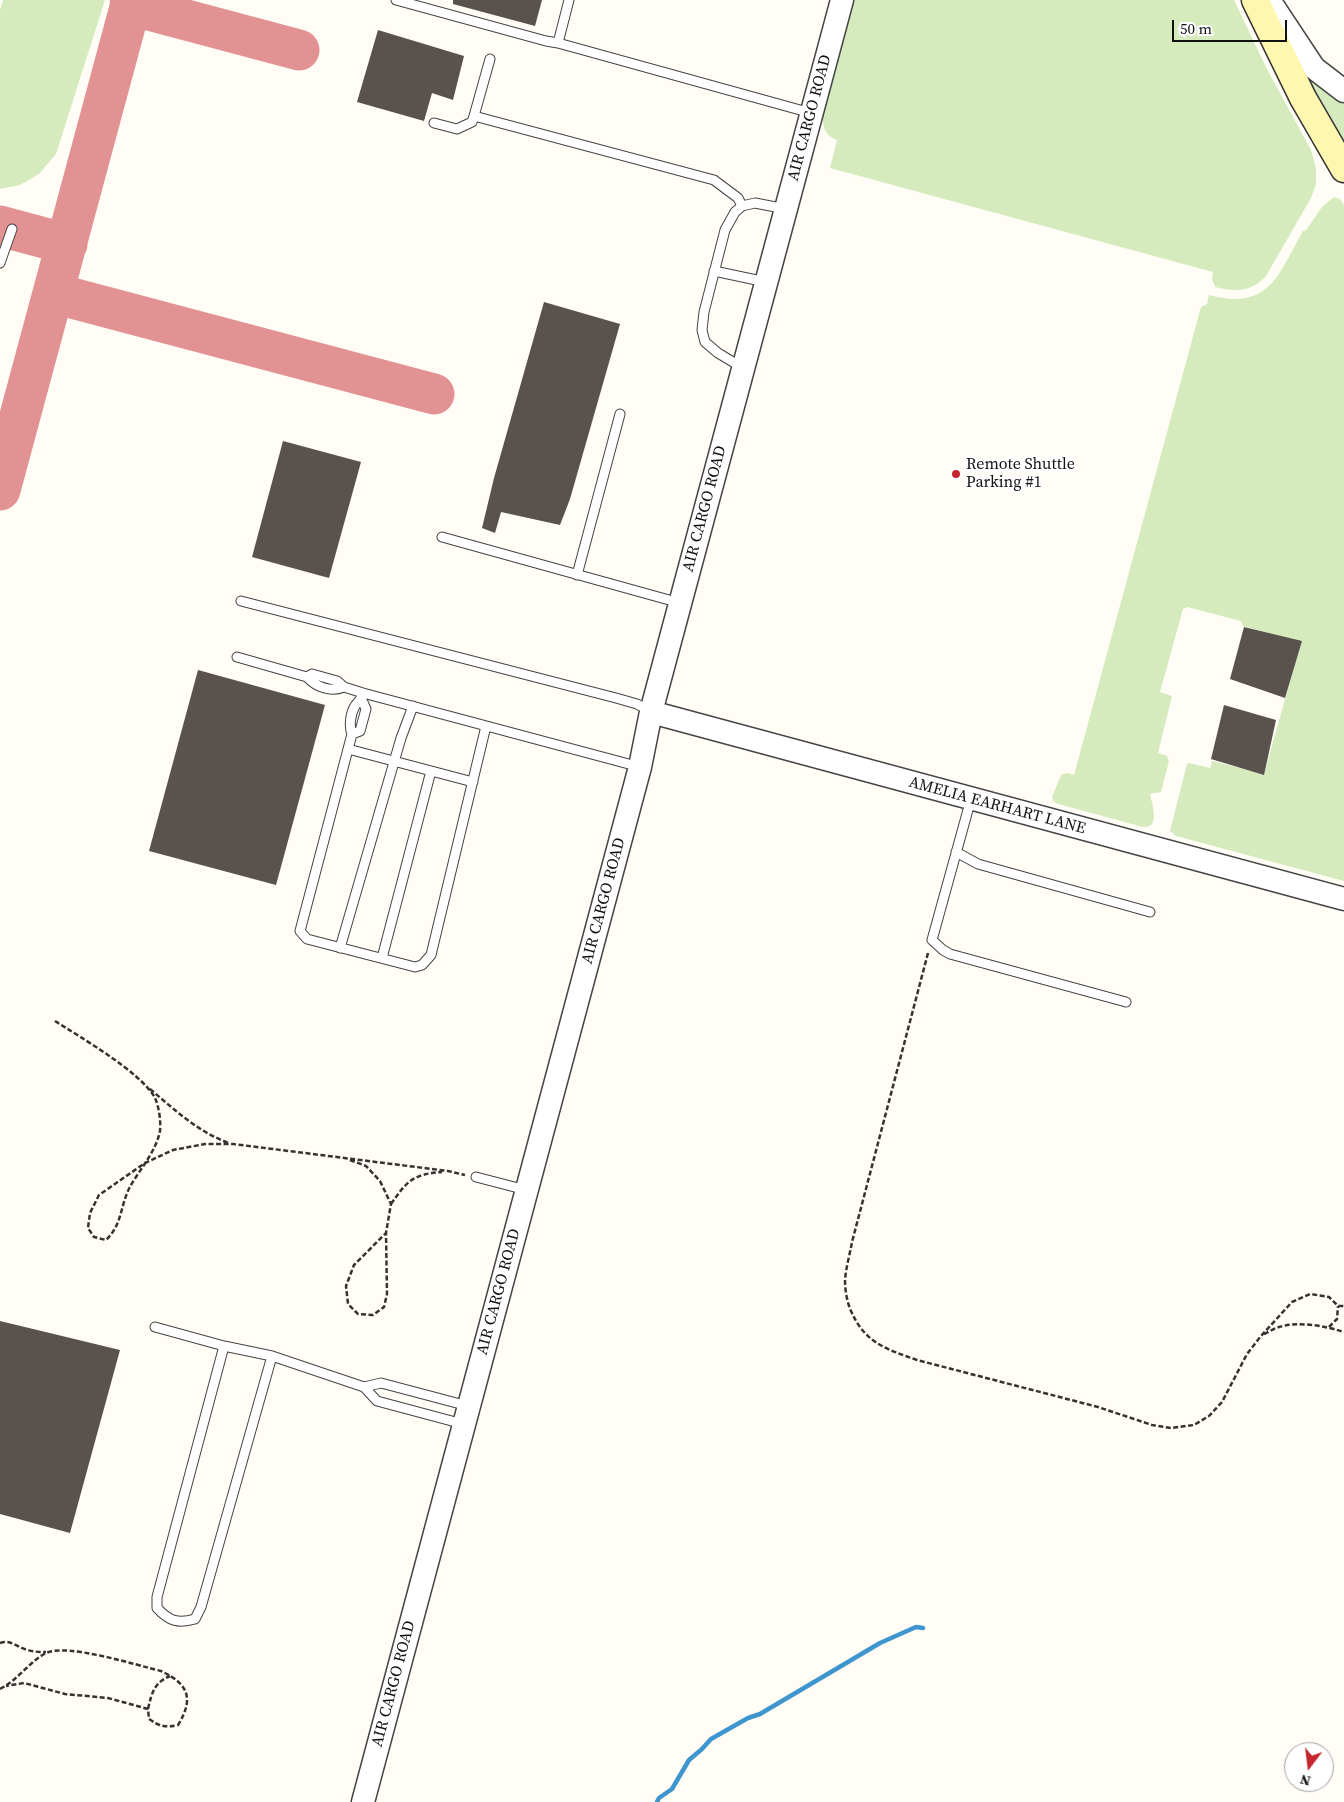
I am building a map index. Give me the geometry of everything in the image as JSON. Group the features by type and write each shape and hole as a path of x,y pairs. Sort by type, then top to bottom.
{"main road":[{"path":"1255,0 1303,98 1344,169"}],"street":[{"name":"AIR CARGO ROAD","path":"363,1802 640,767 650,712 842,0"},
{"path":"1269,0 1314,68 1344,91"},
{"name":"AMELIA EARHART LANE","path":"650,712 1344,899"}],"lane":[{"path":"396,0 812,113"},
{"path":"558,43 569,0"},
{"path":"434,123 457,129 472,122 490,59"},
{"path":"474,116 714,180 738,198 742,206"},
{"path":"743,368 718,353 706,342 702,330 704,312 725,230 735,212 742,206 755,203 786,209"},
{"path":"0,263 12,229"},
{"path":"714,271 766,282"},
{"path":"577,575 620,414"},
{"path":"442,537 680,603"},
{"path":"241,601 616,698 637,704 650,712"},
{"path":"237,657 307,677 312,674 337,681 344,687 363,696 413,706 640,767"},
{"path":"363,696 355,707 349,728 352,734 300,932 307,939 415,967 422,966 430,955 486,726"},
{"path":"340,948 394,760 413,706"},
{"path":"348,749 473,782"},
{"path":"382,958 431,771"},
{"path":"971,799 932,940 942,950 950,954 1126,1002"},
{"path":"956,852 978,864 1150,912"},
{"path":"476,1177 526,1190"},
{"path":"155,1328 272,1356 364,1387 377,1401 466,1415"},
{"path":"224,1346 157,1597 157,1608 166,1618 184,1622 195,1619 201,1607 272,1356"},
{"path":"364,1387 381,1383 466,1415"}],"path":[{"path":"932,940 852,1242 845,1280 848,1302 857,1324 872,1340 889,1350 917,1360 1172,1428 1194,1424 1209,1416 1222,1402 1247,1354 1292,1302 1310,1294 1328,1297 1338,1306 1344,1306"},
{"path":"55,1021 110,1056 197,1127 215,1138 233,1144"},
{"path":"146,1086 155,1098 160,1117 160,1130 155,1147 145,1163 130,1188 114,1232 106,1240 94,1237 88,1228 90,1213 99,1195 145,1163 174,1150 204,1144 233,1144 344,1157 448,1171 476,1177"},
{"path":"344,1157 366,1166 380,1181 391,1204"},
{"path":"386,1233 354,1265 346,1286 348,1304 358,1314 372,1314 384,1307 387,1294 386,1233 391,1204 403,1186 423,1173 448,1171"},
{"path":"1329,1327 1337,1319 1338,1306"},
{"path":"1261,1336 1279,1326 1298,1325 1329,1327 1344,1332"},
{"path":"0,1643 4,1641 28,1650 47,1653 71,1650 161,1671 170,1676 182,1684 187,1696 186,1712 178,1725 168,1728 157,1725 149,1719 148,1709 152,1693 160,1681 170,1676"},
{"path":"0,1689 47,1653"},
{"path":"6,1686 24,1683 65,1694 108,1698 148,1709"}],"green space":[{"path":"3,0 105,0 56,154 39,174 20,185 0,189 0,10"},
{"path":"853,0 1234,0 1267,69 1311,150 1316,168 1316,184 1311,198 1266,276 1249,288 1229,290 1215,287 1212,279 1213,272 830,168 837,140 825,130 823,115"},
{"path":"1307,76 1344,104 1344,151 1305,78"},
{"path":"1334,197 1340,199 1344,205 1344,881 1176,836 1170,831 1187,764 1210,768 1212,761 1264,774 1301,642 1243,626 1241,621 1187,607 1183,609 1160,692 1172,696 1158,753 1167,756 1169,761 1161,792 1150,794 1154,815 1152,824 1143,827 1058,804 1054,802 1052,797 1061,775 1067,773 1074,775 1201,307 1207,304 1209,295 1229,299 1246,298 1259,294 1269,286 1278,275 1303,231 1306,230 1322,207"}],"building":[{"path":"453,0 542,0 535,26 453,4"},
{"path":"378,30 464,56 453,100 432,93 424,121 357,102"},
{"path":"544,302 620,324 570,499 560,525 501,512 495,533 482,528 494,478"},
{"path":"283,441 361,462 329,578 252,557"},
{"path":"1244,627 1302,641 1285,698 1230,679"},
{"path":"198,670 325,705 276,885 149,851"},
{"path":"1224,705 1276,720 1264,775 1211,759"},
{"path":"0,1321 120,1350 70,1533 0,1514"}],"waterway":[{"path":"657,1802 659,1798 672,1789 689,1760 711,1739 748,1718 760,1714 880,1643 916,1627 923,1628"}],"taxiway":[{"path":"0,490 132,0"},
{"path":"130,5 299,50"},
{"path":"0,226 67,244"},
{"path":"53,293 434,394"}],"place":[{"name":"Remote Shuttle Parking #1","path":"956,474"}]}
